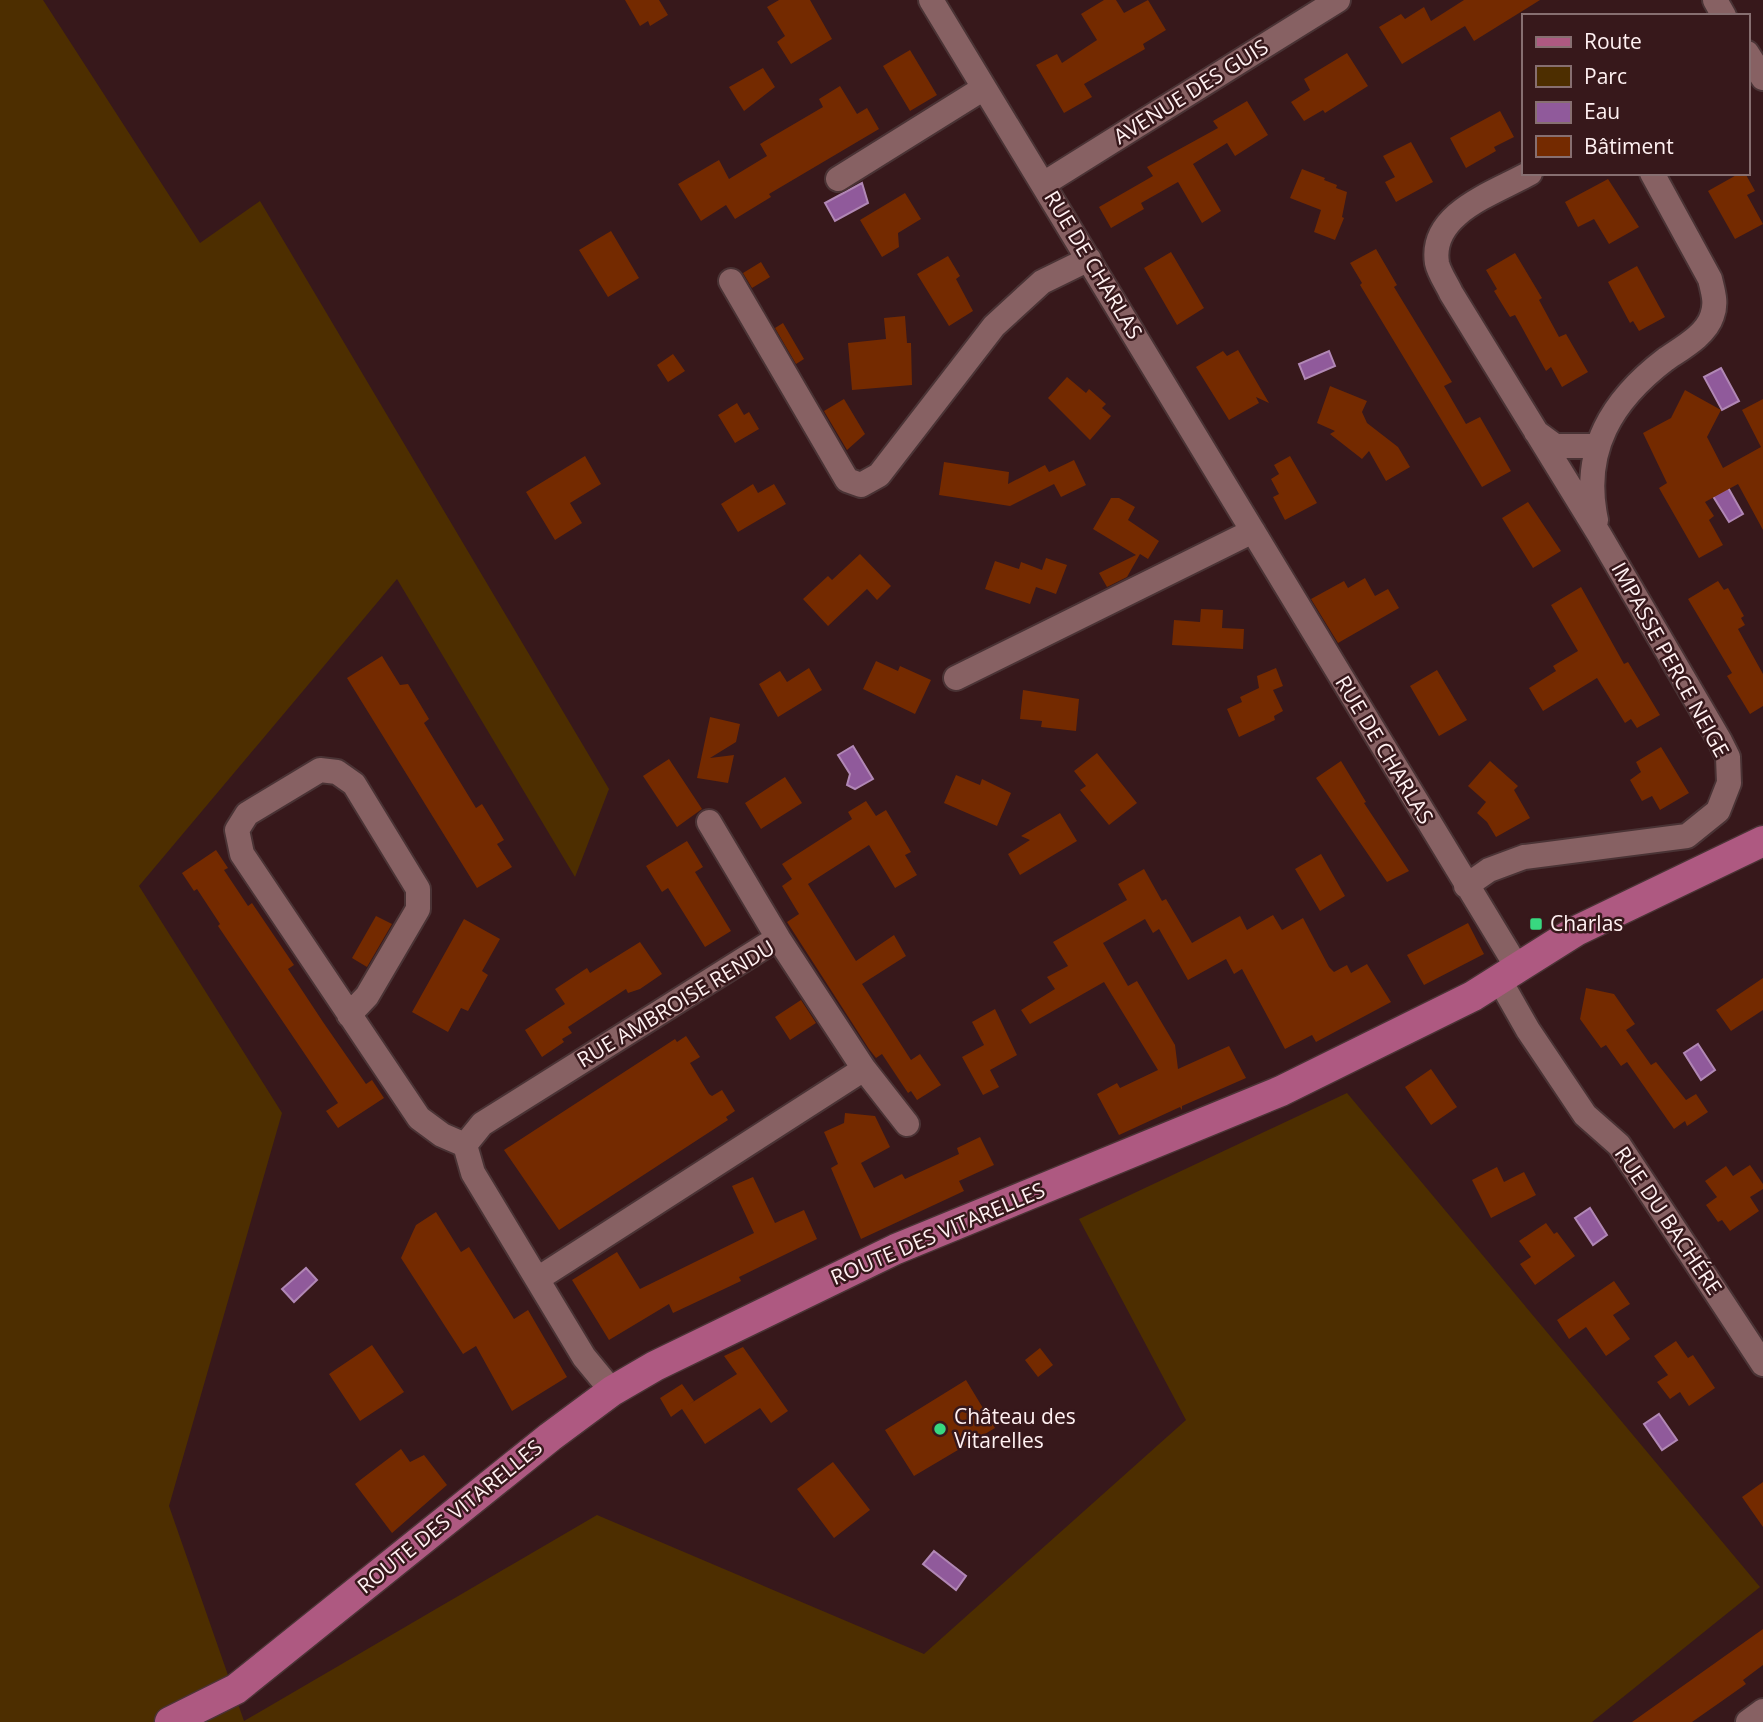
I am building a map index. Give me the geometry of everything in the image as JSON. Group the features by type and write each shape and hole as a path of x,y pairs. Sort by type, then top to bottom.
{"main road":[{"name":"ROUTE DES VITARELLES","path":"170,1722 236,1689 550,1437 612,1391 759,1313 896,1249 1282,1091 1473,996 1576,930 1763,841"}],"street":[{"name":"RUE DE CHARLAS","path":"931,0 1045,183 1466,886 1508,973"},
{"name":"AVENUE DES GUIS","path":"1045,183 1338,0"},
{"path":"1749,56 1763,78"},
{"path":"838,179 984,88"},
{"name":"IMPASSE PERCE NEIGE","path":"1466,886 1489,870 1524,858 1687,836 1718,811 1729,783 1728,757 1720,741 1599,534 1451,293 1437,265 1437,245 1443,229 1456,214 1526,175"},
{"name":"IMPASSE PERCE NEIGE","path":"1599,534 1590,484 1596,446 1615,413 1646,375 1700,334 1712,317 1715,298 1710,279 1653,175"},
{"path":"730,281 847,480 861,485 879,475 995,326 1042,282 1089,259"},
{"path":"1536,432 1555,446 1596,446"},
{"path":"956,678 1253,531"},
{"path":"349,1015 367,996 418,909 418,889 354,784 337,772 320,770 247,814 237,830 242,854 349,1015 419,1118 442,1135 465,1145 472,1173 584,1357 612,1391"},
{"path":"709,822 778,938"},
{"name":"RUE AMBROISE RENDU","path":"465,1145 482,1124 778,938 864,1069 906,1124"},
{"name":"RUE DU BACHÉRE","path":"1508,973 1528,1030 1585,1115 1619,1145 1763,1364"},
{"path":"538,1279 864,1069"},
{"path":"1748,1722 1763,1712"}],"green space":[{"path":"0,0 43,0 200,243 260,201 609,789 575,877 397,579 139,886 282,1113 169,1506 244,1721 597,1515 924,1654 1186,1420 1079,1219 1347,1093 1760,1587 1592,1722 0,1722"}],"water":[{"path":"862,183 868,203 835,221 825,203"},
{"path":"1329,351 1335,366 1305,379 1299,364"},
{"path":"1721,368 1739,401 1722,410 1704,377"},
{"path":"1726,484 1743,514 1729,522 1711,493"},
{"path":"853,746 873,779 855,789 847,785 850,774 838,755"},
{"path":"1698,1044 1715,1070 1701,1080 1684,1053"},
{"path":"1590,1208 1607,1235 1593,1245 1575,1218"},
{"path":"306,1268 317,1280 294,1302 282,1289"},
{"path":"1659,1414 1677,1440 1662,1450 1644,1424"},
{"path":"934,1551 966,1576 956,1590 923,1564"}],"building":[{"path":"625,0 659,0 668,15 650,26 648,21 640,26"},
{"path":"779,0 810,0 832,39 791,64 777,42 785,36 767,7"},
{"path":"1104,0 1116,0 1124,13 1148,0 1166,30 1143,44 1145,49 1084,84 1092,97 1064,113 1036,65 1057,54 1062,63 1097,40 1081,14"},
{"path":"1464,0 1540,0 1474,41 1465,26 1402,64 1379,27 1401,14 1405,19 1424,7 1431,21"},
{"path":"910,50 937,95 910,111 883,66"},
{"path":"1347,53 1368,86 1325,113 1323,110 1304,121 1291,102 1310,90 1304,79"},
{"path":"763,68 775,87 744,111 729,87"},
{"path":"840,86 857,114 867,108 879,129 769,194 771,197 735,219 726,205 701,221 678,184 719,160 729,179 767,156 760,144 823,107 819,99"},
{"path":"1247,101 1268,135 1235,156 1227,143 1193,164 1221,211 1202,223 1178,182 1141,203 1144,209 1111,228 1099,207 1153,176 1147,167 1218,128 1213,121"},
{"path":"1500,111 1514,137 1494,147 1496,151 1466,168 1450,138"},
{"path":"1411,142 1433,182 1396,202 1385,182 1395,177 1383,156"},
{"path":"1302,169 1325,178 1324,180 1337,185 1336,188 1347,192 1342,217 1344,218 1335,240 1314,232 1321,210 1290,198"},
{"path":"1736,175 1746,175 1755,191 1747,195 1763,224 1735,239 1708,191"},
{"path":"1608,179 1639,227 1609,244 1594,219 1578,227 1565,202"},
{"path":"905,193 921,219 898,233 899,247 882,257 860,220"},
{"path":"611,231 639,278 608,297 579,250"},
{"path":"1376,249 1397,285 1394,287 1452,382 1444,386 1466,424 1480,417 1511,471 1482,487 1360,285 1362,283 1350,263"},
{"path":"1171,252 1204,308 1177,325 1144,268"},
{"path":"1515,253 1542,298 1539,300 1559,337 1566,334 1588,372 1562,387 1551,367 1546,371 1515,315 1510,317 1494,291 1497,289 1486,270"},
{"path":"948,256 960,276 956,279 973,311 949,326 917,274"},
{"path":"761,262 770,277 752,288 743,273"},
{"path":"1637,266 1665,317 1639,331 1633,321 1630,323 1608,282"},
{"path":"905,316 907,343 911,343 912,385 852,390 848,343 886,339 884,318"},
{"path":"783,323 804,359 796,364 775,328"},
{"path":"1238,350 1269,403 1256,397 1259,403 1229,420 1196,367 1223,351 1227,356"},
{"path":"673,354 685,371 668,382 657,365"},
{"path":"1067,377 1086,393 1089,389 1106,404 1102,408 1111,416 1090,440 1048,398"},
{"path":"1330,386 1367,401 1362,412 1367,423 1398,447 1410,467 1386,481 1369,451 1362,459 1330,434 1335,431 1317,423"},
{"path":"1685,390 1721,410 1707,437 1723,468 1761,447 1742,410 1763,399 1763,530 1738,484 1705,502 1714,516 1709,520 1723,545 1699,558 1659,488 1667,483 1643,433 1671,418"},
{"path":"844,399 865,434 847,450 824,411"},
{"path":"737,403 744,415 749,412 759,429 735,443 718,415"},
{"path":"585,456 601,484 570,503 582,523 555,540 526,492"},
{"path":"1290,456 1317,503 1285,520 1273,497 1279,494 1271,479 1279,474 1274,465"},
{"path":"1074,460 1086,485 1061,497 1054,484 1010,506 939,495 944,462 1009,472 1008,484 1045,465 1049,472"},
{"path":"753,484 758,493 774,484 786,504 738,532 721,504"},
{"path":"1111,498 1119,498 1135,507 1128,520 1159,541 1148,559 1140,554 1127,577 1107,587 1099,573 1136,555 1093,529"},
{"path":"1528,502 1561,551 1533,568 1502,518"},
{"path":"860,554 891,586 877,600 867,589 828,626 803,599 828,576 832,580"},
{"path":"1046,558 1067,565 1056,594 1036,587 1030,604 985,589 995,561 1019,569 1021,562 1042,570"},
{"path":"1365,578 1375,596 1388,589 1399,608 1338,643 1311,599 1344,581 1348,588"},
{"path":"1718,581 1724,590 1728,588 1744,616 1741,618 1745,625 1738,629 1763,674 1763,706 1750,714 1727,676 1732,673 1688,599"},
{"path":"1581,587 1624,664 1628,662 1660,715 1637,728 1631,719 1625,723 1597,678 1543,711 1529,688 1556,671 1553,666 1578,651 1551,605"},
{"path":"1201,609 1223,610 1222,628 1244,629 1243,649 1172,645 1174,620 1200,622"},
{"path":"382,656 400,685 408,684 429,719 424,723 476,808 482,804 504,840 497,844 512,867 477,888 347,678"},
{"path":"876,661 898,671 900,666 931,680 915,714 863,689"},
{"path":"809,668 822,690 778,717 759,684 780,671 787,682"},
{"path":"1276,668 1283,686 1273,690 1283,711 1274,716 1275,720 1239,737 1227,709 1242,702 1240,697 1259,688 1257,676"},
{"path":"1437,670 1467,720 1439,736 1410,686"},
{"path":"1023,690 1079,699 1076,731 1041,727 1042,721 1020,719"},
{"path":"710,717 740,724 736,742 710,758 734,755 728,783 697,778"},
{"path":"1661,747 1689,793 1660,810 1652,796 1642,801 1630,780 1641,772 1636,762"},
{"path":"1097,753 1137,803 1109,825 1080,790 1086,786 1074,771"},
{"path":"669,759 702,809 677,827 643,776"},
{"path":"1341,761 1366,802 1364,803 1409,871 1387,882 1316,778"},
{"path":"1490,761 1518,786 1514,790 1530,818 1496,837 1487,822 1477,813 1486,802 1468,786"},
{"path":"956,775 980,785 982,779 1011,793 997,826 944,803"},
{"path":"785,777 802,803 761,829 745,803"},
{"path":"866,801 876,816 886,810 911,852 905,855 917,875 895,888 869,845 808,884 856,961 894,935 906,956 862,984 911,1060 920,1054 941,1085 917,1100 911,1091 908,1093 882,1054 876,1058 869,1049 787,922 799,914 782,886 792,879 782,864 852,819 848,812"},
{"path":"1060,813 1077,841 1020,875 1008,854 1030,840 1021,836"},
{"path":"687,841 703,867 695,872 731,931 705,947 668,888 662,892 646,866"},
{"path":"216,850 228,868 224,870 248,906 252,903 294,965 288,969 323,1022 366,1084 372,1080 384,1098 338,1128 326,1111 338,1103 218,926 220,924 197,889 194,891 182,873"},
{"path":"1321,854 1345,896 1320,911 1295,869"},
{"path":"1144,869 1162,901 1166,899 1192,943 1240,916 1247,930 1273,915 1282,930 1303,918 1334,972 1347,965 1351,973 1367,964 1391,1002 1316,1042 1312,1035 1285,1049 1242,969 1234,974 1226,959 1188,980 1159,929 1153,933 1145,919 1103,943 1128,986 1137,981 1175,1045 1178,1069 1229,1046 1246,1078 1182,1106 1182,1110 1180,1107 1119,1135 1097,1094 1117,1083 1120,1088 1158,1070 1104,982 1030,1024 1021,1010 1055,989 1047,977 1068,966 1053,942 1127,900 1118,884"},
{"path":"376,916 392,924 367,967 352,958"},
{"path":"464,919 500,939 482,971 488,975 468,1011 461,1008 448,1032 412,1012"},
{"path":"1468,923 1484,954 1424,985 1407,955"},
{"path":"640,942 662,974 640,989 628,993 626,989 568,1027 572,1033 542,1057 525,1030 565,1004 555,989 587,968 590,973"},
{"path":"1763,978 1763,1010 1731,1031 1716,1010"},
{"path":"1586,988 1614,994 1635,1024 1626,1030 1651,1065 1656,1062 1686,1100 1696,1094 1708,1112 1687,1126 1685,1121 1674,1129 1627,1062 1621,1066 1606,1045 1601,1048 1580,1019"},
{"path":"801,1000 816,1023 790,1040 775,1017"},
{"path":"995,1009 1017,1055 990,1070 999,1087 983,1095 962,1057 984,1045 972,1022"},
{"path":"686,1036 700,1057 690,1063 709,1094 712,1096 722,1090 735,1111 726,1117 728,1120 559,1230 504,1150 675,1039 677,1042"},
{"path":"1431,1069 1457,1107 1431,1125 1405,1087"},
{"path":"845,1113 875,1116 890,1147 861,1163 874,1188 902,1174 905,1179 959,1154 957,1148 980,1137 994,1165 959,1181 964,1191 861,1239 831,1168 838,1164 824,1132 844,1123"},
{"path":"1750,1165 1763,1184 1763,1189 1750,1197 1759,1211 1730,1231 1722,1220 1718,1222 1706,1205 1717,1197 1705,1181 1726,1166 1733,1176"},
{"path":"1497,1167 1504,1182 1524,1172 1536,1195 1491,1218 1472,1180"},
{"path":"753,1177 775,1223 804,1210 817,1239 739,1277 741,1281 673,1313 669,1304 609,1340 572,1280 617,1252 640,1289 754,1233 732,1186"},
{"path":"436,1212 461,1252 469,1247 514,1319 528,1310 567,1377 512,1411 476,1346 463,1354 401,1258 416,1225"},
{"path":"1546,1223 1554,1234 1557,1232 1575,1256 1535,1285 1520,1264 1531,1257 1519,1241"},
{"path":"1614,1281 1630,1304 1613,1315 1630,1339 1606,1356 1586,1327 1569,1339 1557,1320"},
{"path":"1676,1341 1688,1358 1693,1355 1715,1388 1689,1406 1680,1392 1670,1399 1657,1382 1668,1375 1654,1356"},
{"path":"372,1345 404,1392 360,1421 329,1374"},
{"path":"743,1347 788,1411 771,1423 760,1408 705,1444 682,1409 671,1417 660,1398 682,1384 694,1401 688,1405 737,1374 724,1356"},
{"path":"1040,1348 1053,1365 1038,1377 1025,1360"},
{"name":"Château des Vitarelles","path":"966,1380 995,1428 914,1476 885,1430"},
{"path":"401,1449 410,1462 424,1455 447,1485 392,1533 355,1484"},
{"path":"833,1462 870,1510 834,1538 797,1489"},
{"path":"1763,1482 1763,1527 1742,1497"},
{"path":"1763,1629 1763,1665 1743,1680 1746,1684 1692,1722 1632,1722"}],"place":[{"name":"Charlas","path":"1536,924"},
{"name":"Château des Vitarelles","path":"940,1429"}]}
